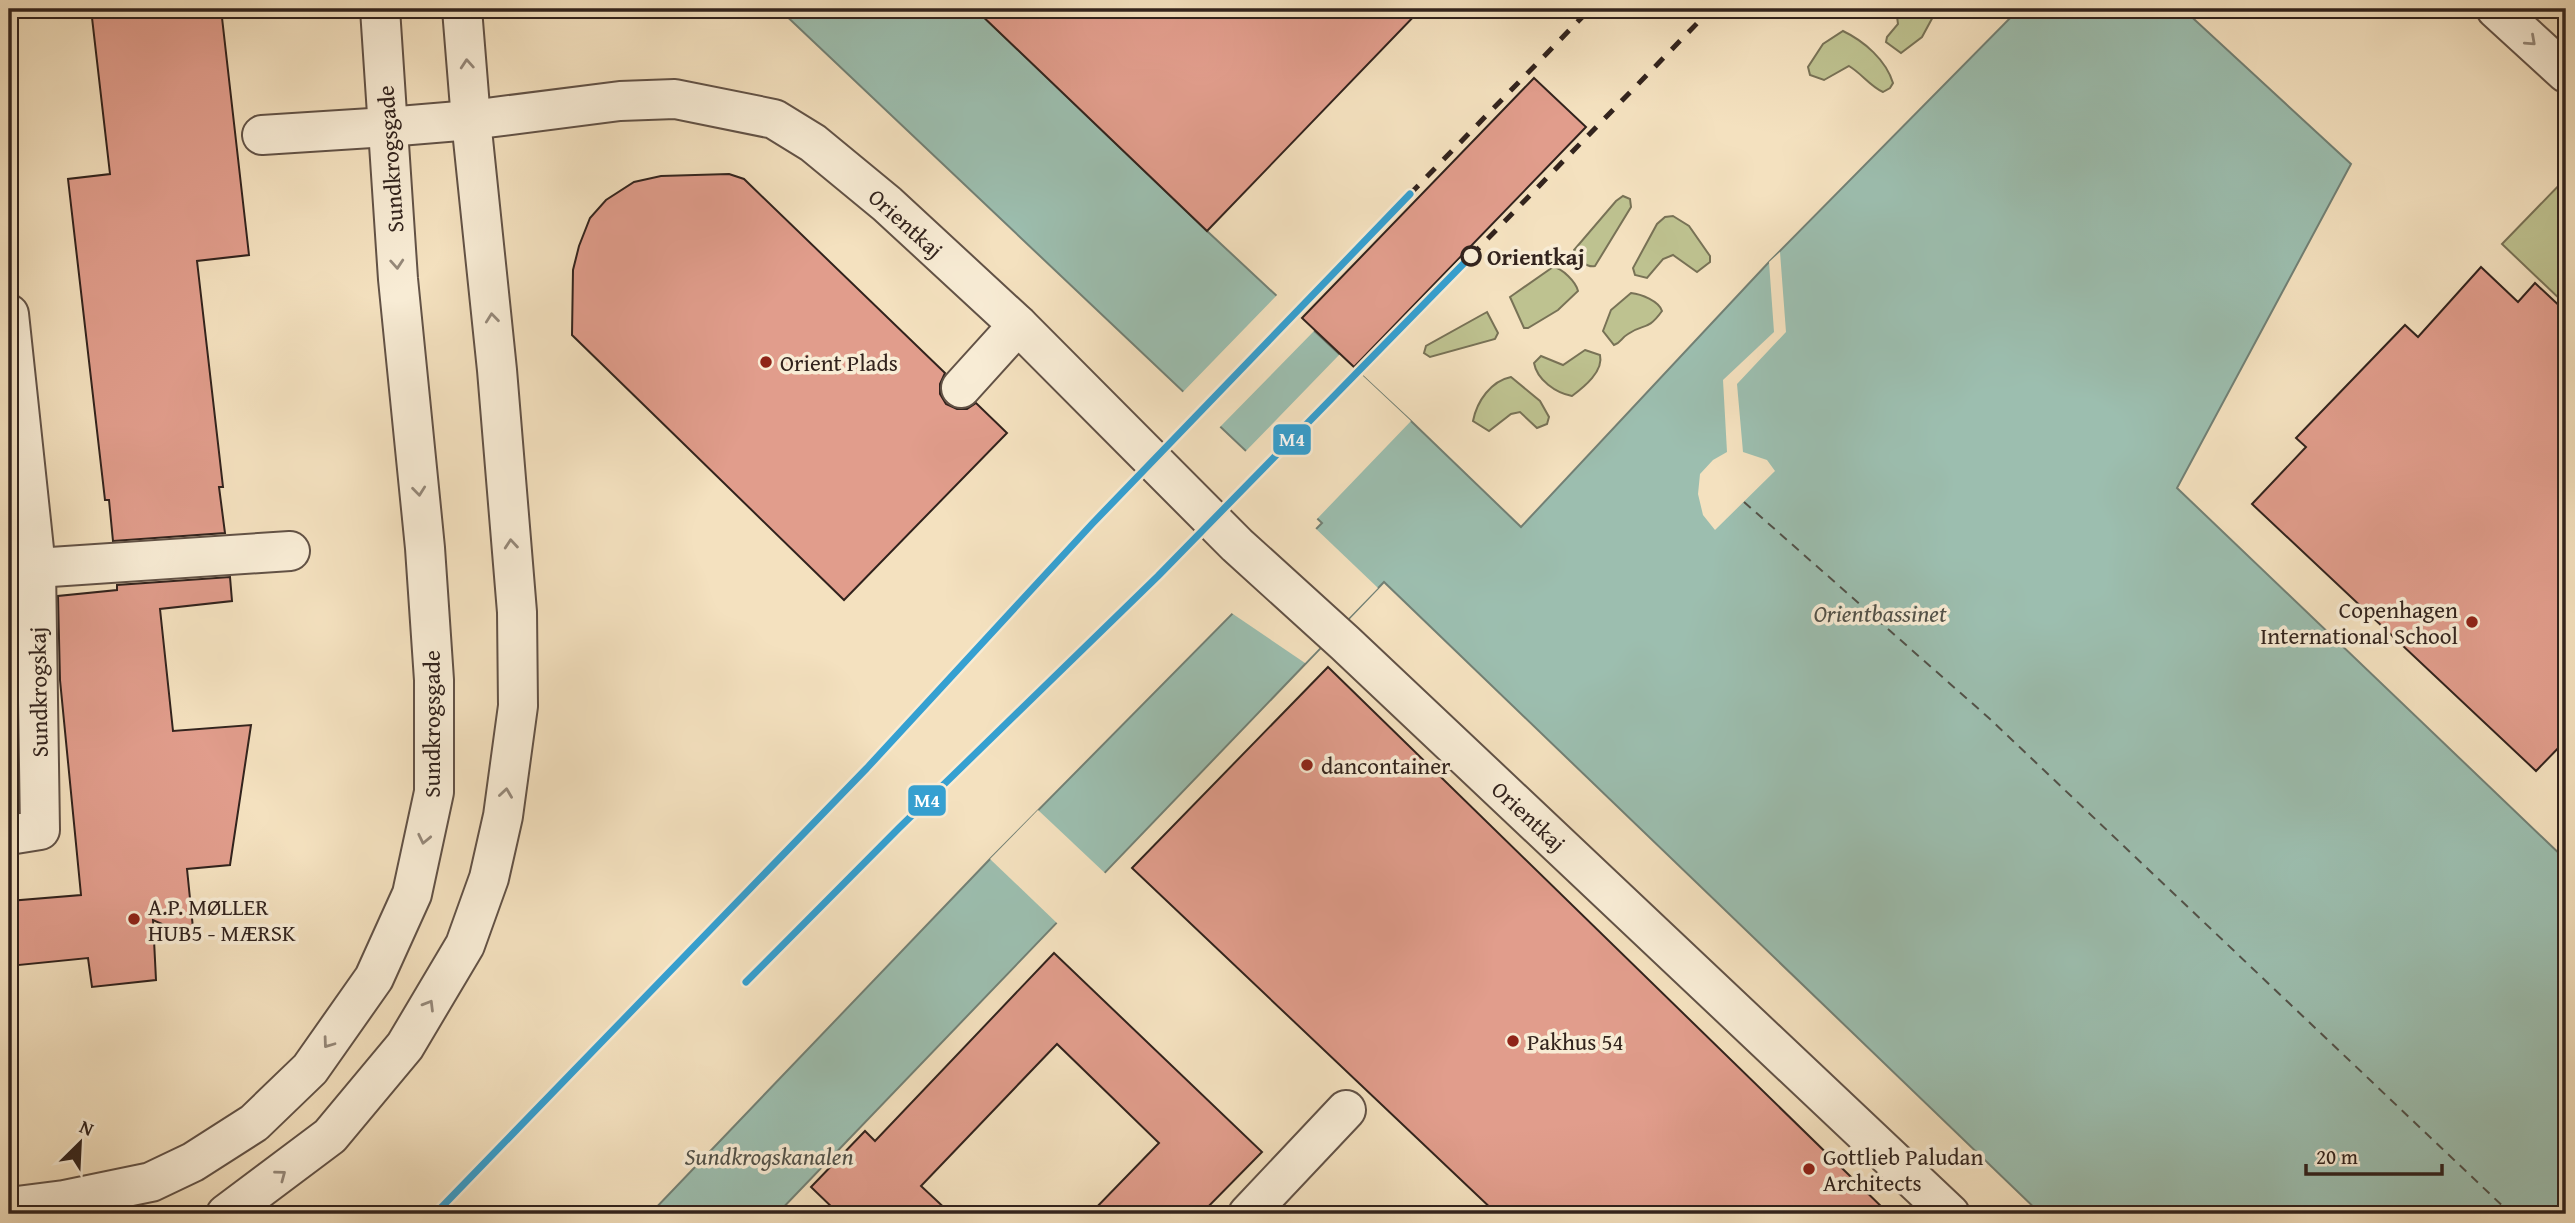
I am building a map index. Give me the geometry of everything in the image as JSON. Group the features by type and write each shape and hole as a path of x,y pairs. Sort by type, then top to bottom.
{"street":[{"name":"Sundkrogsgade","path":"9,1207 64,1200 151,1182 192,1163 254,1123 310,1069 374,978 412,894 434,792 434,680 387,127 380,9"},
{"path":"226,1214 330,1136 405,1046 465,945 489,878 503,816 518,706 517,612 463,9"},
{"path":"2496,9 2566,73"},
{"name":"Orientkaj","path":"262,135 471,120 620,101 675,99 774,119 813,142 887,204 1017,325 1260,568 1345,643 1950,1214"},
{"name":"Sundkrogskaj","path":"9,314 36,568 40,830 9,835"},
{"path":"961,388 1017,325"},
{"path":"36,568 290,551"},
{"path":"1248,1214 1346,1110"}],"green space":[{"path":"1896,9 1932,9 1935,13 1922,37 1901,53 1886,42 1898,24"},
{"path":"1843,31 1859,40 1880,59 1893,83 1890,88 1883,92 1879,90 1849,66 1824,80 1810,75 1808,67 1823,44"},
{"path":"2566,178 2566,305 2502,244"},
{"path":"1623,196 1630,199 1631,207 1595,266 1585,264 1574,250"},
{"path":"1673,216 1689,226 1710,256 1710,262 1697,272 1673,255 1663,259 1647,278 1635,275 1633,268 1657,224 1665,217"},
{"path":"1553,267 1568,276 1578,291 1558,310 1524,328 1510,297"},
{"path":"1631,293 1649,299 1662,311 1652,322 1633,331 1614,345 1603,331 1611,310"},
{"path":"1487,312 1498,333 1495,339 1430,357 1424,353 1426,346"},
{"path":"1585,350 1600,355 1599,367 1592,378 1572,396 1548,385 1539,375 1534,363 1541,356 1563,365"},
{"path":"1511,377 1540,401 1549,417 1547,424 1537,428 1520,412 1511,414 1489,431 1473,421 1478,406 1491,387"}],"water":[{"name":"Orientbassinet","path":"779,9 975,9 1521,527 1769,262 2019,9 2183,9 2351,164 2177,488 2566,860 2566,1214 2041,1214 1384,582 777,1214 650,1214 990,859 1322,523"}],"pier":[{"path":"1780,252 1786,332 1737,384 1743,452 1767,460 1775,471 1715,530 1703,515 1698,494 1700,474 1713,460 1727,452 1723,380 1774,332 1769,262"},
{"path":"1279,293 1365,373 1363,376 1411,421 1315,521 1244,453 1340,354 1315,330 1218,429 1181,394"},
{"path":"1313,526 1378,588 1305,663 1230,612"},
{"path":"1038,810 1107,875 1059,925 990,859"}],"building":[{"path":"91,9 221,9 249,255 197,261 223,487 219,487 225,533 113,541 109,500 105,500 68,179 110,174"},
{"path":"975,9 1421,9 1207,231"},
{"path":"1534,78 1586,127 1354,367 1302,318"},
{"name":"Orient Plads","path":"729,174 744,179 945,373 940,384 940,394 946,404 957,409 967,409 976,403 1007,433 844,600 572,335 573,270 579,246 590,218 606,200 634,182 661,176"},
{"name":"Copenhagen International School","path":"2481,267 2518,302 2535,283 2566,312 2566,740 2536,771 2252,504 2306,447 2296,438 2405,325 2418,337"},
{"path":"230,577 232,601 160,609 173,731 251,725 230,865 187,869 194,938 153,920 156,980 92,987 88,958 9,966 9,901 81,895 60,680 58,596 117,590 117,585"},
{"name":"Pakhus 54","path":"1328,667 1889,1214 1497,1214 1132,868"},
{"path":"1054,953 1262,1152 1201,1214 1090,1214 1159,1143 1057,1044 921,1186 951,1214 839,1214 811,1187 865,1131 875,1141"}],"ferry route":[{"path":"1744,502 1990,719 2511,1214"}],"railway":[{"path":"1410,194 1590,9"},
{"path":"1471,256 1711,9"}],"transit line":[{"name":"M4","path":"435,1214 867,768 1092,524 1410,194"},
{"name":"M4","path":"746,982 899,828 1158,576 1471,256"}],"place":[{"name":"Orientkaj","path":"1471,256"},
{"name":"Orient Plads","path":"766,362"},
{"name":"Copenhagen International School","path":"2472,622"},
{"name":"dancontainer","path":"1307,765"},
{"name":"A.P. MØLLER HUB5 - MÆRSK","path":"134,919"},
{"name":"Pakhus 54","path":"1513,1041"},
{"name":"Gottlieb Paludan Architects","path":"1809,1169"}],"water label":[{"name":"Sundkrogskanalen","path":"769,1156"}]}
